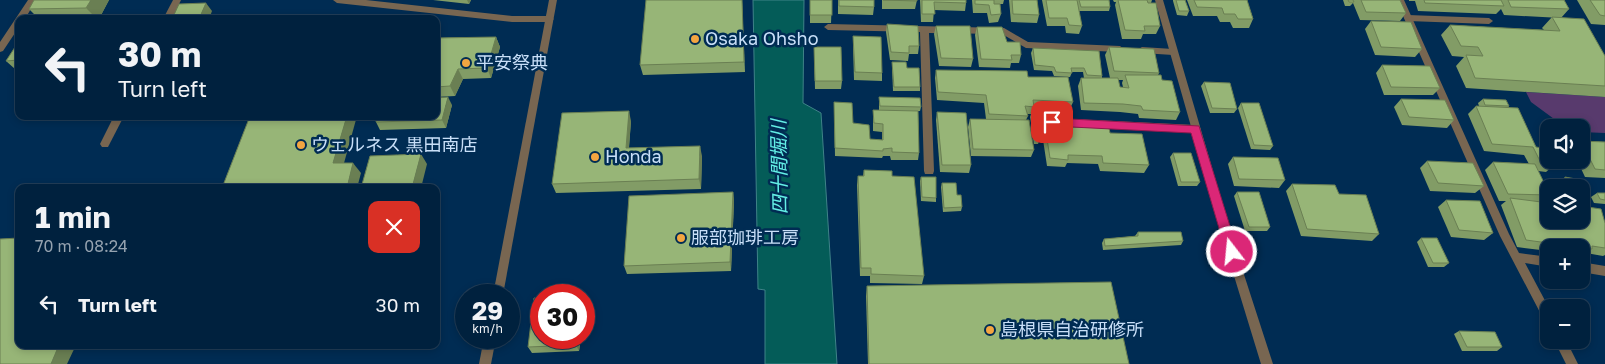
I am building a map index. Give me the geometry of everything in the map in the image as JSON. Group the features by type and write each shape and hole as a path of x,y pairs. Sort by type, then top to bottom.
{"street":[{"path":"22,15 32,0"},
{"path":"169,15 177,0"},
{"path":"337,0 512,19 550,19"},
{"path":"500,284 553,0"},
{"path":"1159,0 1267,364"},
{"path":"1400,0 1501,227 1540,300"},
{"path":"1408,18 1489,21"},
{"path":"0,49 15,25"},
{"path":"828,27 1004,31 1026,45 1173,52"},
{"path":"924,29 929,171"},
{"path":"104,144 116,120"},
{"path":"1052,122 1196,129"},
{"path":"1518,257 1540,261"},
{"path":"1590,268 1605,271"},
{"path":"485,364 488,349"},
{"path":"1564,349 1572,364"}],"shaded area":[{"path":"1526,92 1605,97 1605,133 1590,132 1590,119 1554,119 1531,102"}],"water":[{"name":"四十間堀川","path":"753,0 804,0 803,103 821,113 837,364 765,364 765,290 758,289"}],"building":[{"path":"34,0 91,0 86,8 29,9"},
{"name":"Osaka Ohsho","path":"646,0 742,0 744,62 640,65"},
{"path":"810,0 832,0 832,15 810,15"},
{"path":"839,0 874,0 874,7 839,6"},
{"path":"883,0 917,0 917,1"},
{"path":"922,0 966,0 966,3 934,2 935,14 922,14"},
{"path":"975,0 994,0 994,4 1000,4 1001,14 991,15 989,5 975,4"},
{"path":"1012,0 1037,0 1039,15 1013,14"},
{"path":"1046,0 1077,0 1082,26 1069,25 1067,18 1049,18"},
{"path":"1079,0 1109,0 1110,7 1081,7"},
{"path":"1118,0 1147,0 1148,3 1156,3 1160,26 1144,26 1145,31 1125,30"},
{"path":"1176,0 1185,0 1189,11 1179,11"},
{"path":"1194,0 1247,0 1253,19 1238,19 1235,14 1224,14 1222,8 1197,7"},
{"path":"1361,0 1400,0 1406,13 1366,12"},
{"path":"1424,0 1501,0 1504,6 1425,3"},
{"path":"1508,0 1564,0 1569,9 1511,7"},
{"path":"1590,0 1605,0 1605,16 1600,15"},
{"path":"206,3 201,15 174,15 179,4"},
{"path":"1552,17 1584,19 1605,56 1605,86 1475,78 1466,55 1483,56 1478,47 1461,46 1450,25 1560,31"},
{"path":"1371,21 1411,22 1422,49 1381,47"},
{"path":"887,24 918,26 919,46 909,46 909,53 891,52"},
{"path":"936,26 970,26 973,59 941,58"},
{"path":"977,27 1002,27 1007,42 1020,42 1021,55 1011,55 1012,60 981,59"},
{"path":"853,36 881,37 882,73 855,72"},
{"path":"496,37 487,68 458,69 450,86 440,87 440,38"},
{"path":"15,47 15,60 6,61"},
{"path":"814,47 841,47 842,81 815,81"},
{"path":"1109,47 1154,49 1159,73 1114,71"},
{"path":"1033,48 1099,51 1102,76 1087,75 1084,68 1071,68 1072,73 1056,72 1054,67 1035,65"},
{"path":"892,62 906,62 907,68 919,68 920,87 894,87"},
{"path":"1382,65 1430,66 1440,88 1391,87"},
{"path":"936,70 1027,71 1028,77 1068,77 1073,102 1033,100 1034,107 1025,106 1028,116 989,114 986,95 938,92"},
{"path":"1125,75 1161,75 1162,80 1172,81 1180,112 1143,110 1141,106 1123,104 1084,103 1081,78 1118,78 1120,87 1129,88"},
{"path":"1204,82 1230,83 1237,109 1212,108"},
{"path":"448,97 442,120 376,122 376,120 440,120 440,98"},
{"path":"879,97 920,98 921,107 880,106"},
{"path":"1401,99 1445,100 1454,120 1409,117"},
{"path":"1483,99 1506,100 1509,106 1485,105"},
{"path":"834,102 852,103 853,123 869,125 870,139 883,140 883,124 874,123 873,110 918,111 919,153 892,152 892,148 883,149 883,151 835,148"},
{"path":"1241,103 1259,103 1273,146 1254,145"},
{"path":"1476,106 1518,108 1536,147 1540,148 1540,161 1533,147 1492,144"},
{"name":"Honda","path":"629,111 626,148 700,146 699,179 552,184 562,113"},
{"path":"937,112 966,113 971,165 942,165"},
{"path":"1031,112 1043,112 1044,119 1033,119"},
{"path":"970,119 1029,120 1034,150 973,149"},
{"name":"ウェルネス 黒田南店","path":"248,120 346,120 333,163 353,163 348,184 224,184"},
{"path":"1033,122 1040,122 1042,132 1039,132 1040,139 1035,139"},
{"path":"1045,126 1109,128 1110,133 1142,134 1149,165 1103,163 1102,156 1068,155 1068,160 1050,158"},
{"path":"1590,141 1605,142 1605,170 1595,169 1590,159"},
{"path":"1173,153 1191,153 1200,182 1181,182"},
{"path":"421,154 413,184 362,184 370,156"},
{"path":"1233,157 1278,158 1285,180 1239,179"},
{"path":"1427,161 1473,163 1484,186 1438,183"},
{"path":"1493,162 1535,164 1542,179 1540,179 1540,195 1508,194"},
{"path":"864,170 892,171 892,176 914,177 924,276 871,274 871,268 861,268 858,176 864,176"},
{"path":"921,177 936,177 936,198 922,197"},
{"path":"942,183 956,183 957,195 961,195 962,207 944,208"},
{"path":"1292,184 1335,185 1339,194 1366,195 1379,234 1307,229"},
{"name":"服部珈琲工房","path":"733,192 730,262 624,266 629,196"},
{"path":"1237,192 1259,192 1270,227 1249,227"},
{"path":"1597,193 1605,193 1605,200 1600,199"},
{"path":"1510,198 1540,202 1540,229 1590,229 1590,207 1601,209 1605,223 1605,248 1592,246 1592,249 1590,249 1590,239 1540,239 1540,242 1526,240"},
{"path":"1446,200 1480,201 1493,233 1459,230"},
{"path":"1138,232 1181,232 1183,241 1105,246 1104,239 1138,236"},
{"path":"15,238 15,349 57,349 51,364 0,364 0,239"},
{"path":"1421,238 1437,238 1449,263 1433,263"},
{"name":"島根県自治研修所","path":"1111,282 1129,364 869,364 867,286"},
{"path":"530,331 530,347 528,347"},
{"path":"1459,331 1495,332 1502,347 1467,347"}],"place":[{"name":"Osaka Ohsho","path":"695,39"},
{"name":"平安祭典","path":"466,63"},
{"name":"ウェルネス 黒田南店","path":"301,145"},
{"name":"Honda","path":"595,157"},
{"name":"服部珈琲工房","path":"681,238"},
{"name":"島根県自治研修所","path":"990,330"}],"route":[{"path":"1052,122 1196,129 1232,252"}]}
